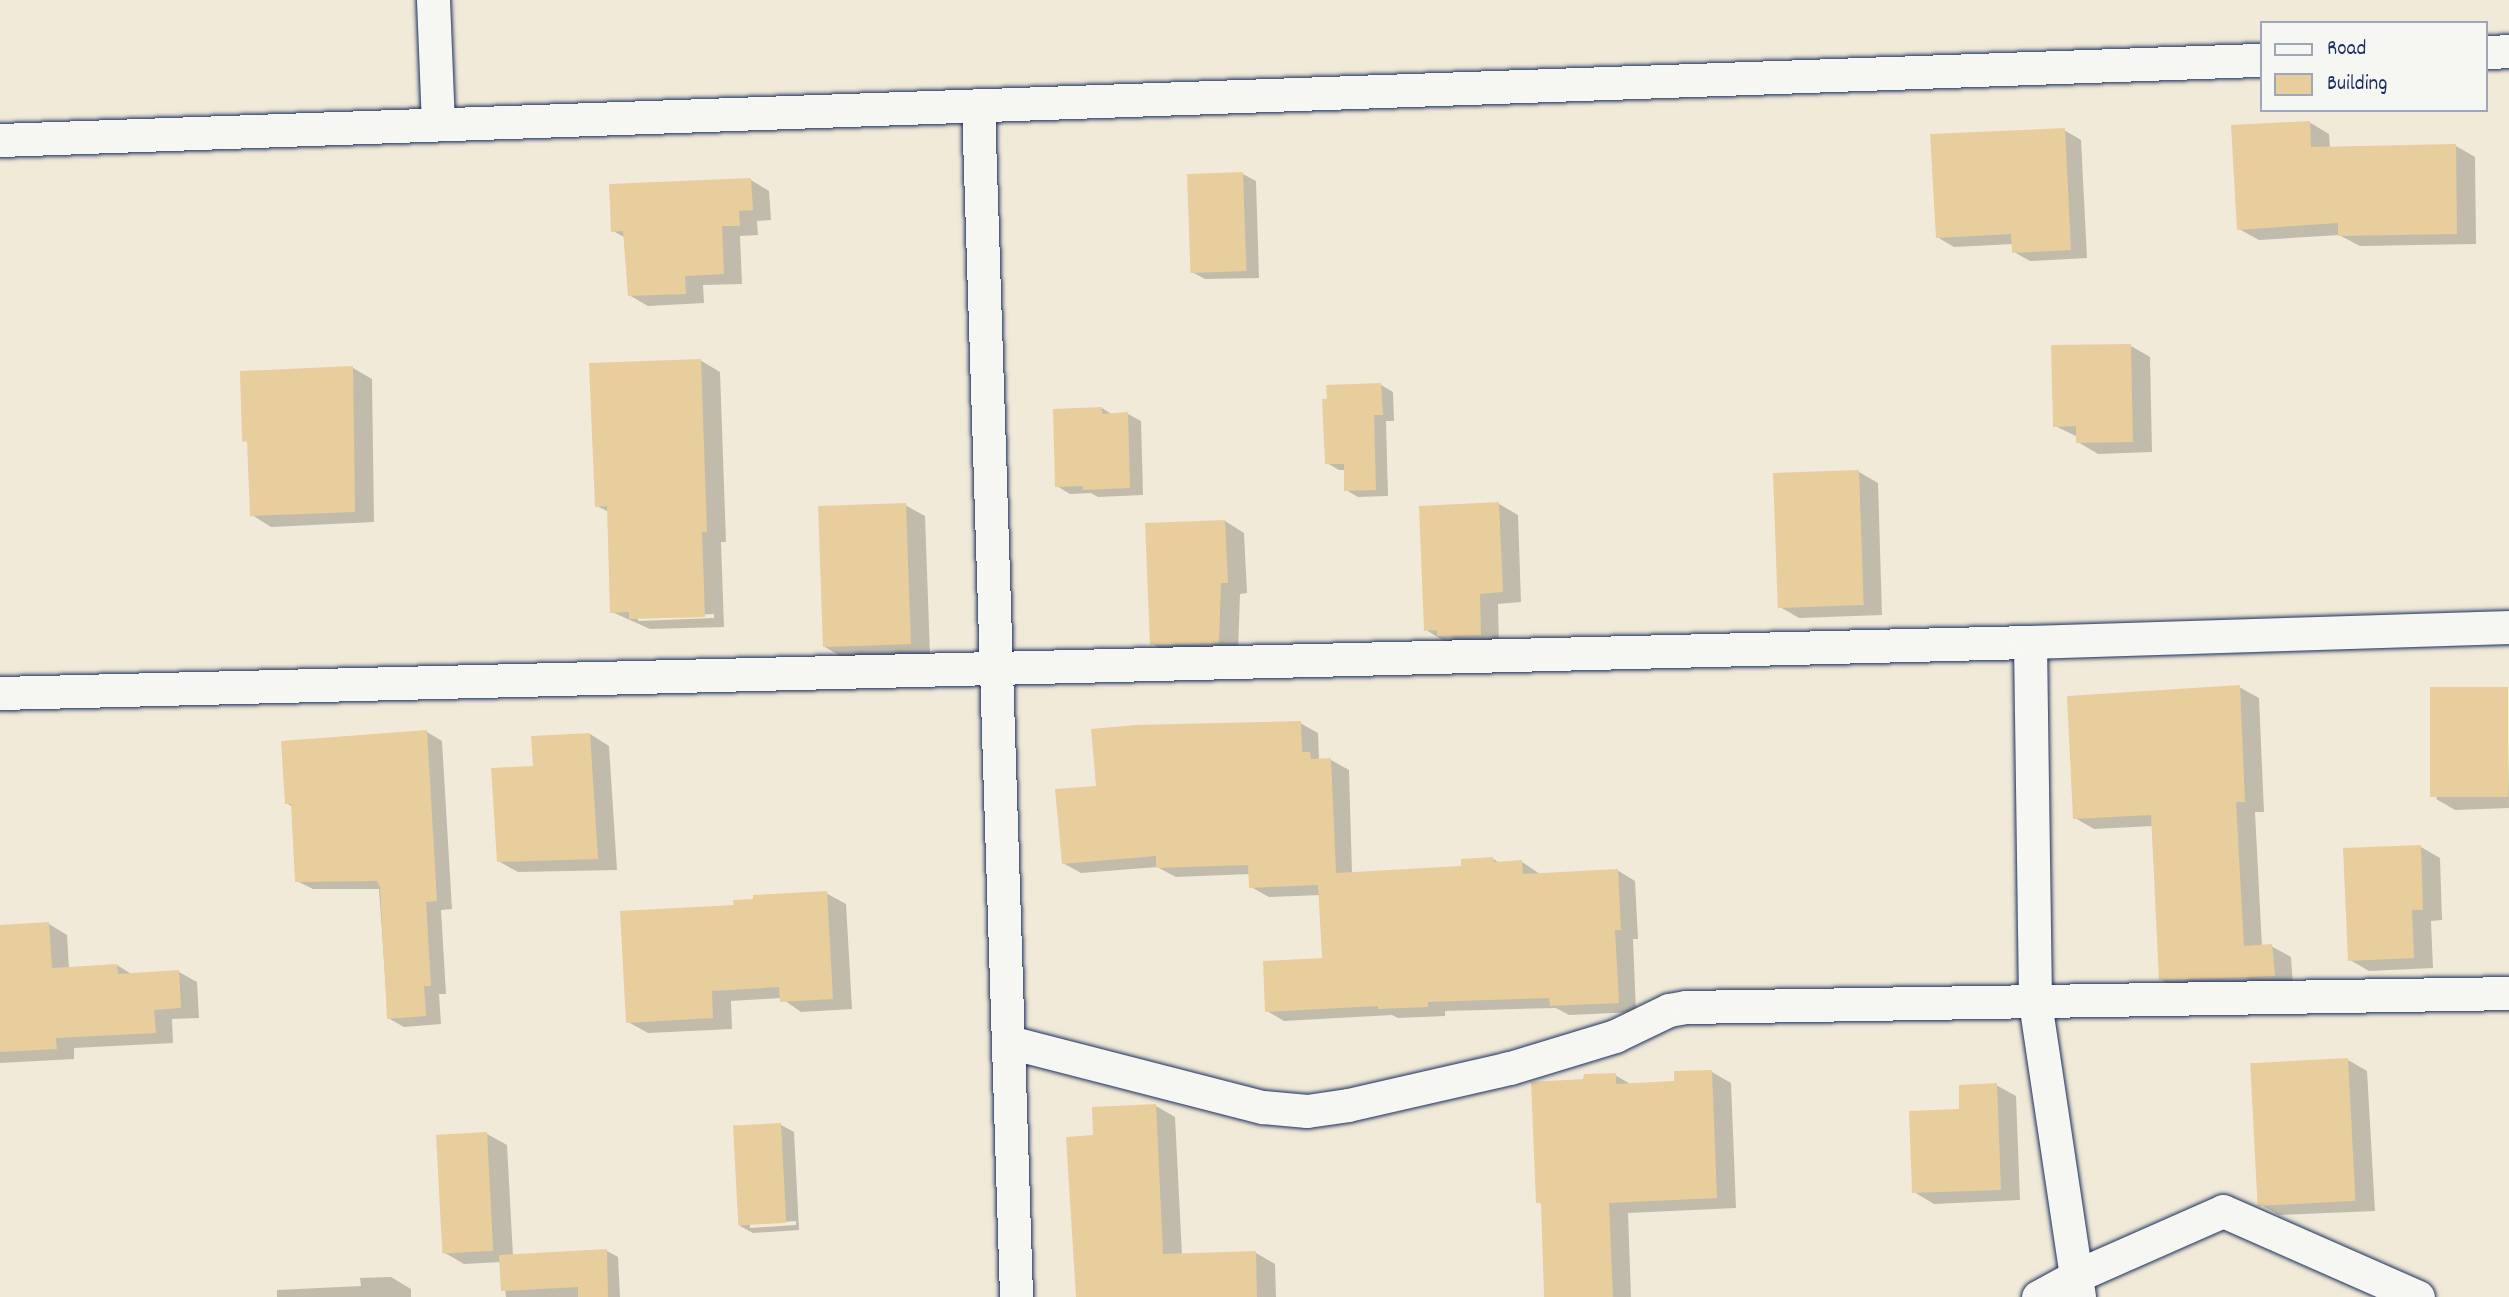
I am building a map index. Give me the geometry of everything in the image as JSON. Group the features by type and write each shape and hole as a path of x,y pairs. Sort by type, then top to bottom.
{"street":[{"path":"433,0 438,124"},
{"path":"2488,52 2509,51"},
{"path":"0,140 2260,60"},
{"path":"978,106 1016,1297"},
{"path":"0,693 2030,642 2509,627"},
{"path":"2030,642 2035,1002 2078,1286"},
{"path":"1009,1042 1263,1107 1307,1111 1348,1105 1510,1068 1615,1036 1669,1010 1686,1007 2509,993"},
{"path":"2038,1297 2078,1286 2223,1211 2418,1297"}],"building":[{"path":"2310,121 2311,147 2456,144 2457,234 2338,236 2338,223 2237,230 2231,125"},
{"path":"2065,128 2071,250 2012,253 2011,234 1936,238 1930,134"},
{"path":"1243,172 1246,271 1190,273 1187,174"},
{"path":"751,178 753,210 739,211 740,226 722,226 724,274 685,276 686,294 628,296 623,231 611,232 609,184"},
{"path":"2131,344 2133,442 2076,443 2076,426 2053,427 2051,345"},
{"path":"701,359 707,532 702,532 705,617 629,619 629,612 610,613 607,506 595,507 589,363"},
{"path":"353,366 355,512 250,516 247,441 242,442 240,371"},
{"path":"1381,383 1383,415 1374,415 1376,490 1344,491 1344,464 1325,464 1322,399 1327,399 1326,385"},
{"path":"1102,407 1102,414 1128,412 1130,488 1083,490 1083,486 1055,487 1053,409"},
{"path":"1859,470 1864,605 1778,608 1773,473"},
{"path":"1499,502 1503,592 1480,594 1481,635 1437,636 1437,630 1424,631 1419,506"},
{"path":"906,503 911,644 823,647 818,506"},
{"path":"1225,520 1228,583 1221,583 1219,643 1150,645 1145,523"},
{"path":"2240,685 2245,802 2236,802 2244,946 2272,944 2275,976 2159,980 2151,815 2073,819 2067,696"},
{"path":"2430,687 2508,687 2508,797 2430,797"},
{"path":"1301,721 1302,752 1310,752 1311,759 1331,758 1336,873 1461,866 1461,859 1493,857 1494,862 1522,860 1523,874 1618,869 1621,930 1615,930 1619,1003 1550,1006 1549,998 1428,1002 1428,1007 1378,1009 1378,1006 1265,1012 1263,961 1322,958 1318,885 1249,888 1248,865 1156,868 1156,856 1062,864 1055,789 1096,786 1091,729 1135,725"},
{"path":"427,730 437,901 426,902 431,986 424,986 426,1016 387,1019 380,887 377,881 295,882 291,804 285,804 281,741"},
{"path":"590,733 598,859 497,862 491,768 533,766 531,736"},
{"path":"2421,845 2423,910 2412,910 2414,958 2348,961 2343,848"},
{"path":"827,891 833,999 780,1002 779,987 712,991 713,1018 626,1023 620,911 734,905 733,900 753,899 753,895"},
{"path":"49,922 52,968 117,964 118,974 179,970 181,1008 154,1010 156,1033 56,1038 57,1049 0,1052 0,925"},
{"path":"2348,1058 2355,1201 2258,1206 2250,1063"},
{"path":"1712,1070 1717,1198 1609,1203 1613,1297 1544,1297 1541,1203 1536,1203 1531,1082 1583,1079 1584,1074 1616,1073 1616,1084 1674,1081 1674,1071"},
{"path":"1997,1083 2001,1190 1912,1193 1909,1111 1959,1109 1959,1085"},
{"path":"1156,1104 1163,1254 1256,1251 1257,1297 1076,1297 1066,1137 1093,1135 1092,1107"},
{"path":"781,1123 786,1223 738,1225 733,1126"},
{"path":"487,1132 493,1251 442,1254 436,1135"},
{"path":"607,1249 608,1297 578,1297 578,1287 501,1291 499,1255"}]}
